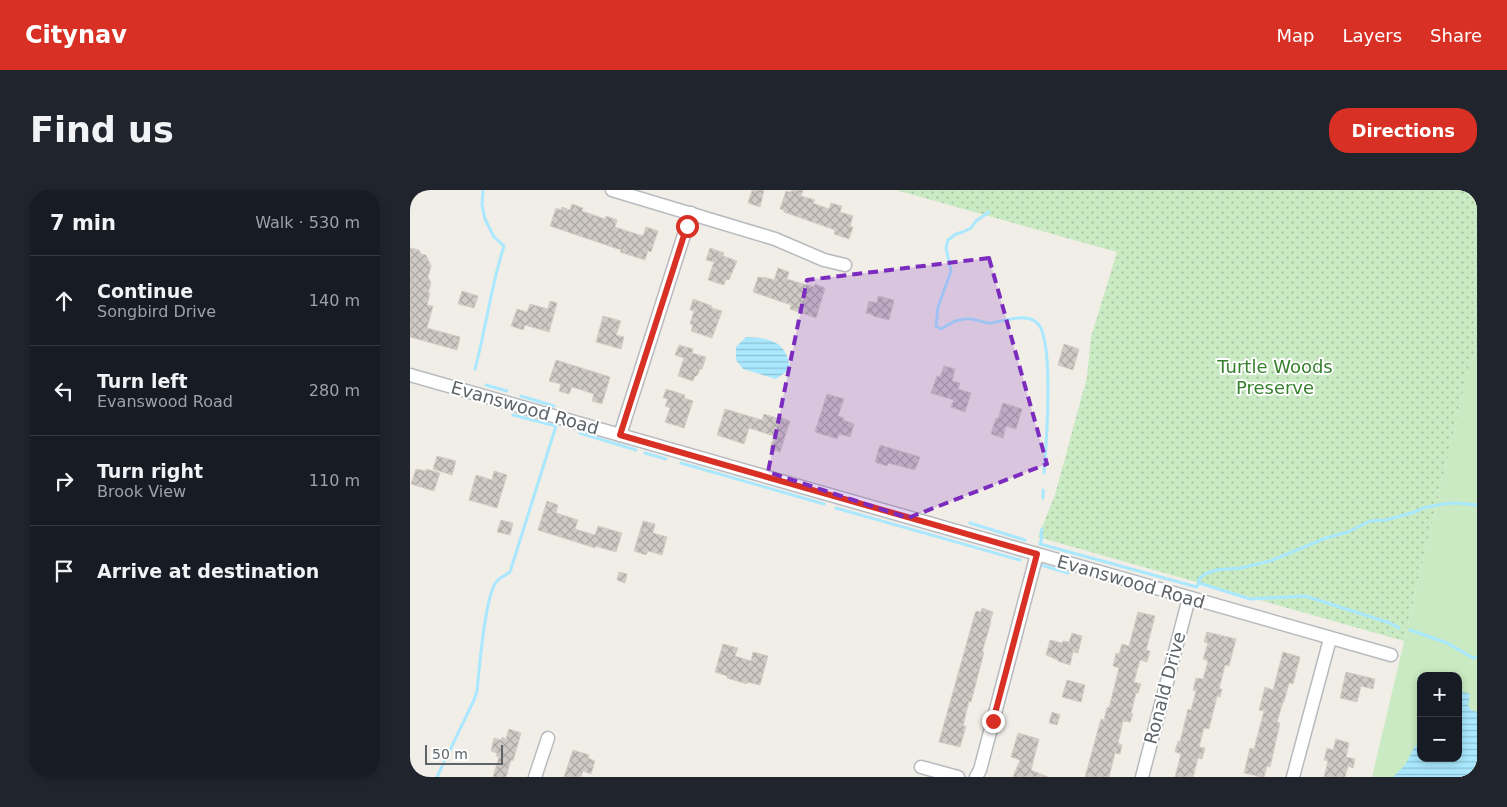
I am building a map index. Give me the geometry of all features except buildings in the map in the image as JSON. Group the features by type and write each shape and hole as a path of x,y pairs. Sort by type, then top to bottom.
{"street":[{"path":"612,190 775,239 824,260 845,265"},
{"path":"620,435 691,214"},
{"name":"Evanswood Road","path":"410,375 1391,655"},
{"path":"976,777 980,770 1037,554"},
{"name":"Ronald Drive","path":"1142,777 1189,598"},
{"path":"1293,777 1330,639"},
{"path":"536,777 548,738"},
{"path":"921,766 958,777"}],"highlighted area":[{"path":"989,258 1047,464 908,518 768,472 807,280"}],"green space":[{"name":"Turtle Woods Preserve","path":"896,190 1477,190 1477,360 1471,358 1404,641 1038,537 1055,495 1087,377 1091,337 1117,252"},
{"path":"1471,358 1477,360 1477,777 1372,777"}],"water":[{"path":"746,337 763,338 776,343 785,352 790,369 776,379 743,369 736,360 736,347"},
{"path":"1462,691 1470,694 1468,705 1471,710 1477,712 1477,777 1393,777 1405,765 1417,745 1417,762 1462,762"}],"waterway":[{"path":"475,369 504,246 494,237 485,219 482,205 483,190"},
{"path":"989,212 976,221 971,228 956,234 948,240 946,248 951,271 938,307 936,326 941,329 962,319 989,323 1014,318 1026,318 1036,322 1042,331 1046,347 1048,393 1044,473"},
{"path":"486,385 507,391"},
{"path":"521,396 554,406"},
{"path":"437,777 474,700 477,691 483,633 489,601 497,581 510,572 556,426 513,415"},
{"path":"580,433 636,450"},
{"path":"645,453 666,459"},
{"path":"681,463 824,504"},
{"path":"1043,490 1043,498"},
{"path":"1042,529 1040,544 1197,587 1200,578 1205,574 1216,570 1241,568 1270,561 1326,538 1348,532 1370,521 1386,520 1423,508 1443,504 1477,505"},
{"path":"836,508 1020,560"},
{"path":"970,523 1025,540"},
{"path":"1041,565 1068,573"},
{"path":"1199,583 1250,599 1305,596 1390,623 1399,628"},
{"path":"1410,630 1447,643 1473,658 1477,657"}],"route":[{"path":"687,226 620,435 1037,554 993,721"}]}
